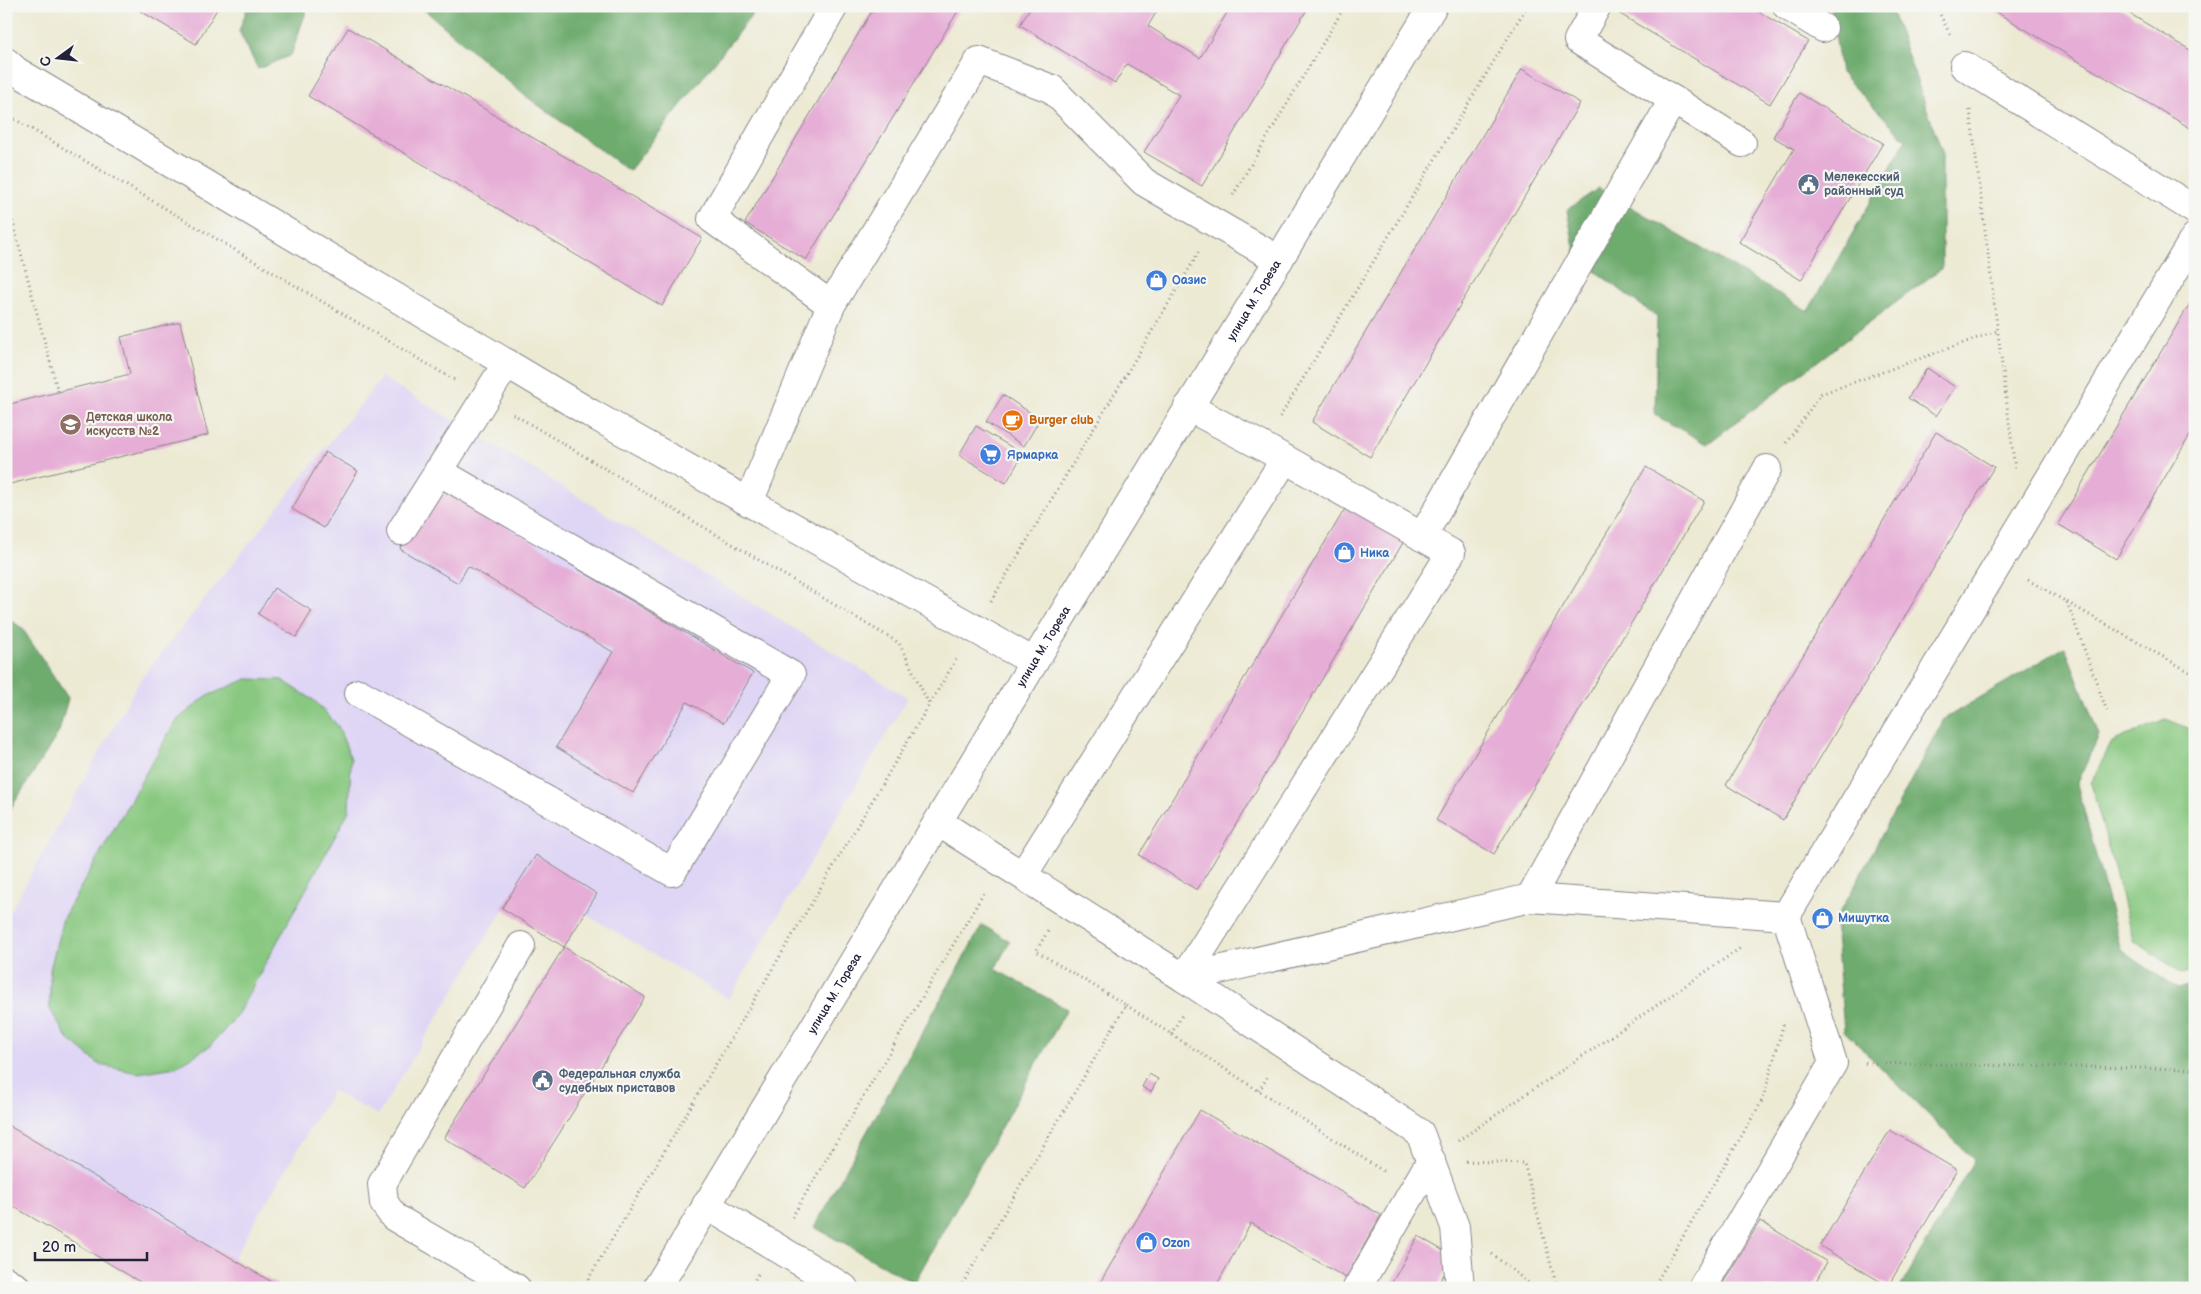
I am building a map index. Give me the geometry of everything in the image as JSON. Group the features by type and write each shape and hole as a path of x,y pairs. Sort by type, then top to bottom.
{"street":[{"path":"831,305 712,219 834,6"},
{"name":"улица М. Тореза","path":"657,1288 1188,407 1433,6"},
{"path":"1597,6 1578,40 1742,143"},
{"path":"1787,6 1824,28"},
{"path":"6,62 24,76 599,417 1034,662"},
{"path":"749,502 831,305 979,62 1052,88 1144,182 1278,260"},
{"path":"1964,66 2195,210"},
{"path":"1422,537 1673,100"},
{"path":"1702,1288 1833,1063 1786,916 2195,237"},
{"path":"401,531 507,363"},
{"path":"1184,978 1451,553 1274,453 1188,407"},
{"path":"1012,869 1274,453"},
{"path":"1530,898 1767,469"},
{"path":"359,693 672,872 790,675 438,471"},
{"path":"938,822 1064,904 1184,978 1420,1133 1455,1227 1460,1288"},
{"path":"1184,978 1530,898 1786,916"},
{"path":"516,1288 394,1217 384,1203 382,1184 521,946"},
{"path":"1357,1288 1431,1160"},
{"path":"706,1205 844,1288"},
{"path":"6,1281 17,1288"}],"path":[{"path":"1274,453 1527,6"},
{"path":"1936,6 1964,66 2022,526"},
{"path":"2189,6 2195,10"},
{"path":"6,197 58,392"},
{"path":"1767,469 1821,394 1997,331"},
{"path":"1999,563 2195,675"},
{"path":"2067,602 2108,714"},
{"path":"750,1288 1012,869"},
{"path":"1431,1160 1786,916"},
{"path":"1036,951 1126,1005 1412,1190"},
{"path":"960,1288 1126,1005"},
{"path":"1653,1288 1764,1099 1786,1016"},
{"path":"1833,1063 2195,1069"},
{"path":"1431,1160 1524,1163 1557,1288"},
{"path":"1455,1227 1535,1288"}],"shaded area":[{"path":"382,377 908,698 729,999 585,914 597,894 536,856 378,1115 332,1091 233,1259 6,1124 6,919 140,680"}],"green space":[{"path":"248,6 308,6 291,55 258,69 239,31"},
{"path":"420,6 759,6 629,171 523,94"},
{"path":"1831,6 1890,6 1942,151 1942,268 1707,444 1655,415 1657,317 1576,257 1567,210 1599,188 1808,311 1906,140 1841,73"},
{"path":"6,617 22,628 68,698 59,732 6,816"},
{"path":"2065,647 2099,735 2077,784 2121,950 2178,989 2195,983 2195,1288 1900,1288 1974,1160 1844,1031 1835,922 1944,719"},
{"path":"247,679 282,680 315,701 338,726 351,759 349,811 236,1017 210,1046 176,1067 138,1073 100,1065 67,1038 50,1009 50,970 63,918 175,722 205,697"},
{"path":"2166,719 2195,731 2195,970 2183,974 2133,940 2091,783 2112,742"},
{"path":"982,925 1010,941 995,969 1067,1009 914,1283 814,1227"}],"building":[{"path":"132,6 219,6 196,44"},
{"path":"875,6 961,6 806,260 745,223"},
{"path":"1031,6 1160,6 1148,26 1200,58 1231,6 1309,6 1202,186 1144,152 1179,95 1127,64 1115,83 1020,25"},
{"path":"1618,6 1749,6 1808,41 1770,104 1615,11"},
{"path":"1986,6 2117,6 2195,53 2195,131"},
{"path":"348,28 702,238 662,306 308,96"},
{"path":"1522,69 1580,103 1370,457 1312,422"},
{"path":"1799,93 1883,143 1801,280 1739,242 1794,149 1773,137"},
{"path":"2195,295 2195,427 2116,559 2058,524"},
{"name":"Детская школа искусств №2","path":"180,322 208,435 6,485 6,405 130,374 121,337"},
{"path":"1927,368 1955,387 1936,416 1908,398"},
{"name":"Burger club","path":"1003,395 1040,419 1024,446 986,422"},
{"name":"Ярмарка","path":"976,426 1023,454 1006,483 959,455"},
{"path":"1936,432 1994,467 1783,820 1726,785"},
{"path":"325,452 358,471 324,528 292,509"},
{"path":"1646,467 1704,501 1494,854 1436,820"},
{"path":"438,486 753,673 724,723 687,702 633,793 556,747 613,652 468,566 458,583 400,549"},
{"path":"1349,502 1407,536 1197,890 1139,855"},
{"path":"274,588 312,611 296,637 258,614"},
{"path":"536,855 597,894 564,947 502,908"},
{"path":"564,947 645,997 525,1188 444,1138"},
{"path":"1149,1074 1158,1079 1151,1092 1142,1087"},
{"path":"1200,1110 1381,1215 1346,1278 1251,1223 1215,1288 1097,1288"},
{"path":"6,1124 282,1288 150,1288 6,1202"},
{"path":"1890,1130 1957,1170 1888,1286 1820,1246"},
{"path":"1760,1221 1827,1262 1812,1288 1720,1288"},
{"path":"1418,1236 1454,1257 1436,1288 1389,1288"}],"place":[{"name":"Мелекесский районный суд","path":"1808,184"},
{"name":"Оазис","path":"1156,280"},
{"name":"Burger club","path":"1013,420"},
{"name":"Детская школа искусств №2","path":"70,424"},
{"name":"Ярмарка","path":"991,455"},
{"name":"Ника","path":"1344,553"},
{"name":"Мишутка","path":"1822,918"},
{"name":"Федеральная служба судебных приставов","path":"543,1081"},
{"name":"Ozon","path":"1146,1243"}]}
